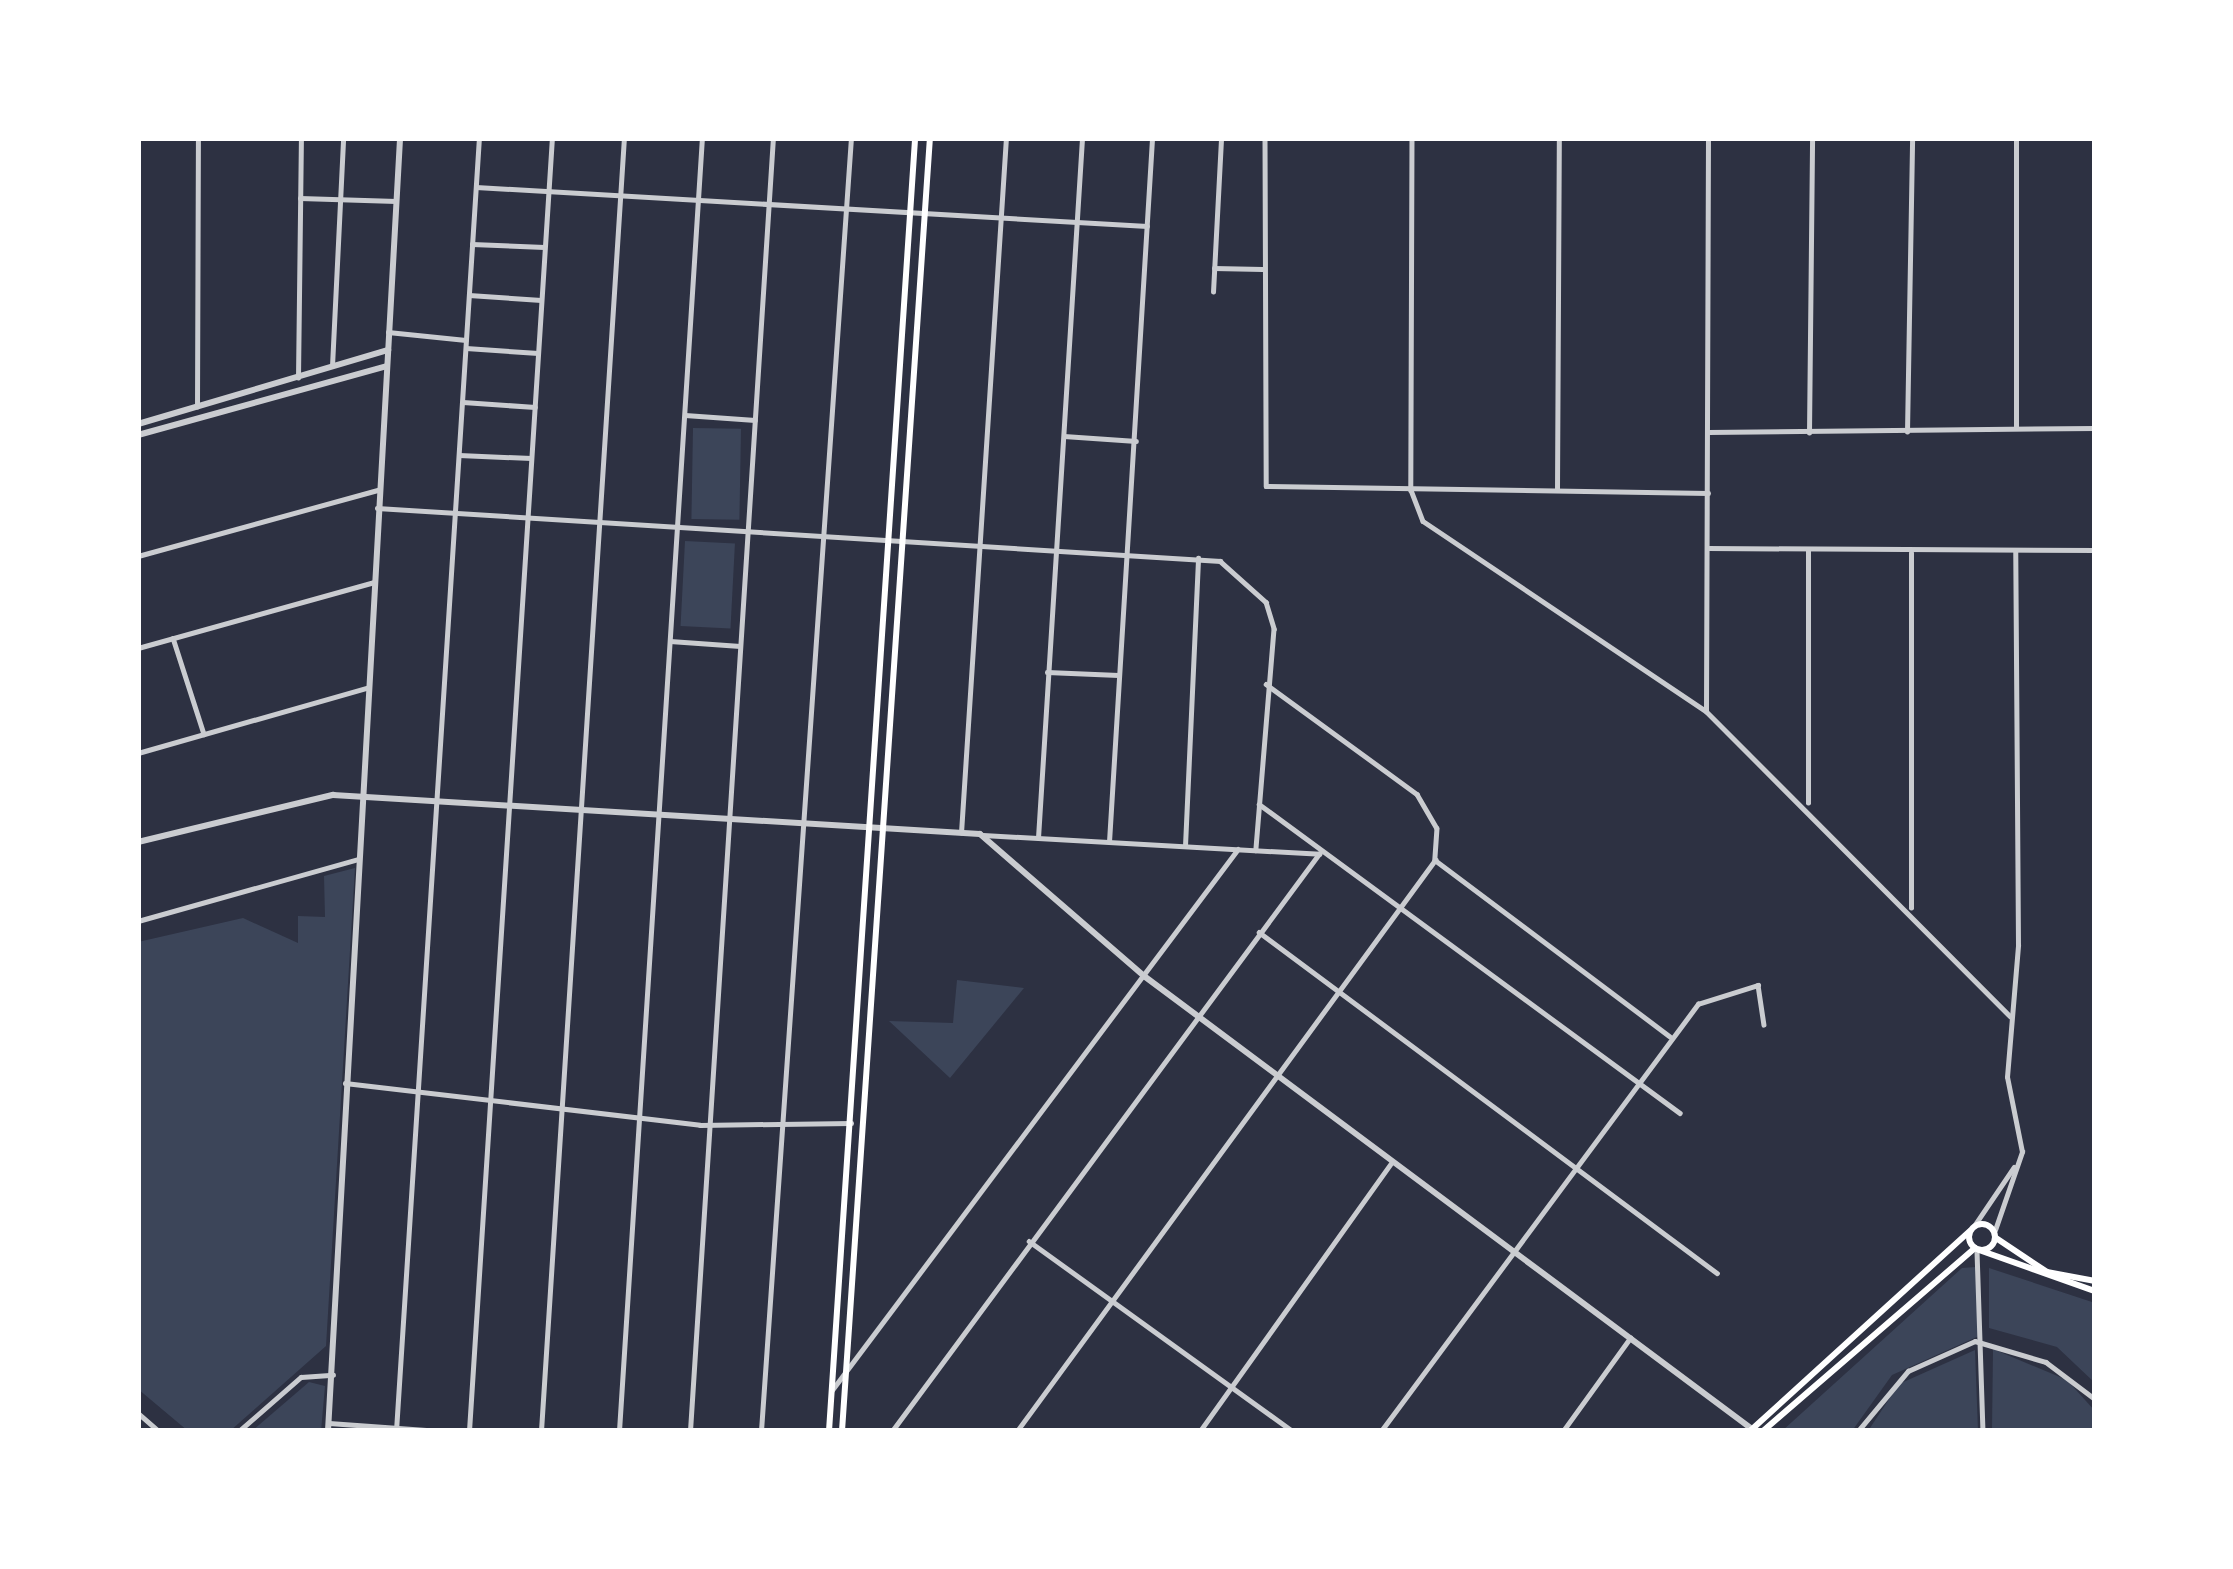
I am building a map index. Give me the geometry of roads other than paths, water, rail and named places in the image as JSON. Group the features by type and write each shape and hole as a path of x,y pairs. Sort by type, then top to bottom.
{"main road":[{"path":"829,1431 915,138"},
{"path":"842,1431 930,138"},
{"path":"1972,1229 1995,1234 2048,1272 2095,1281"},
{"path":"1972,1229 1977,1249"},
{"path":"1751,1430 1972,1229"},
{"path":"1762,1431 1995,1234"},
{"path":"1977,1249 2095,1291"}],"street":[{"path":"197,407 198,138"},
{"path":"298,378 301,138"},
{"path":"332,369 343,138"},
{"path":"400,138 328,1427 440,1431"},
{"path":"396,1430 479,138"},
{"path":"469,1431 552,138"},
{"path":"541,1431 624,138"},
{"path":"619,1431 702,138"},
{"path":"690,1431 773,138"},
{"path":"761,1431 851,138"},
{"path":"961,833 1006,138"},
{"path":"1037,838 1082,138"},
{"path":"1108,842 1152,138"},
{"path":"1213,292 1221,138"},
{"path":"1265,138 1266,486 1708,493"},
{"path":"1412,138 1411,490 1424,521 1706,711 1911,908 2010,1016"},
{"path":"1557,490 1559,138"},
{"path":"1706,711 1708,138"},
{"path":"1809,433 1812,138"},
{"path":"1907,434 1912,138"},
{"path":"2016,138 2016,429"},
{"path":"476,187 1148,226"},
{"path":"300,198 396,201"},
{"path":"472,244 545,247"},
{"path":"1214,268 1263,269"},
{"path":"469,295 542,300"},
{"path":"388,332 538,353"},
{"path":"138,424 388,350"},
{"path":"138,435 387,366"},
{"path":"462,402 535,407"},
{"path":"685,415 755,420"},
{"path":"1708,432 1907,434 2095,428"},
{"path":"1063,436 1136,441"},
{"path":"459,455 531,458"},
{"path":"138,556 378,490"},
{"path":"377,508 1220,561 1266,602 1256,850"},
{"path":"1708,548 2095,550"},
{"path":"1808,550 1808,805"},
{"path":"1911,552 1911,908"},
{"path":"1995,1234 2017,1165 2010,1016 2015,552"},
{"path":"1185,846 1198,558"},
{"path":"138,648 374,582"},
{"path":"173,638 204,734"},
{"path":"670,641 740,646"},
{"path":"1047,672 1118,675"},
{"path":"1017,1431 1109,1299 1436,860 1437,828 1417,794 1265,684"},
{"path":"138,753 369,687"},
{"path":"138,842 362,796 729,820 866,834 961,833 1319,854"},
{"path":"1259,804 1319,854 1680,1113"},
{"path":"980,834 1144,976 1751,1430"},
{"path":"832,1390 1238,849"},
{"path":"892,1431 1192,1012 1319,854"},
{"path":"138,921 361,858"},
{"path":"1436,860 1669,1036"},
{"path":"1257,931 1717,1273"},
{"path":"1381,1431 1635,1079 1698,1004 1758,985 1764,1025"},
{"path":"345,1084 637,1117 852,1123"},
{"path":"1200,1431 1392,1162"},
{"path":"1972,1229 2017,1165"},
{"path":"1028,1240 1292,1431"},
{"path":"1977,1249 1983,1431"},
{"path":"1563,1431 1630,1337"},
{"path":"1858,1431 1908,1371 1983,1340 2046,1362 2095,1399"},
{"path":"239,1431 301,1377 333,1375"},
{"path":"138,1413 159,1431"}]}
